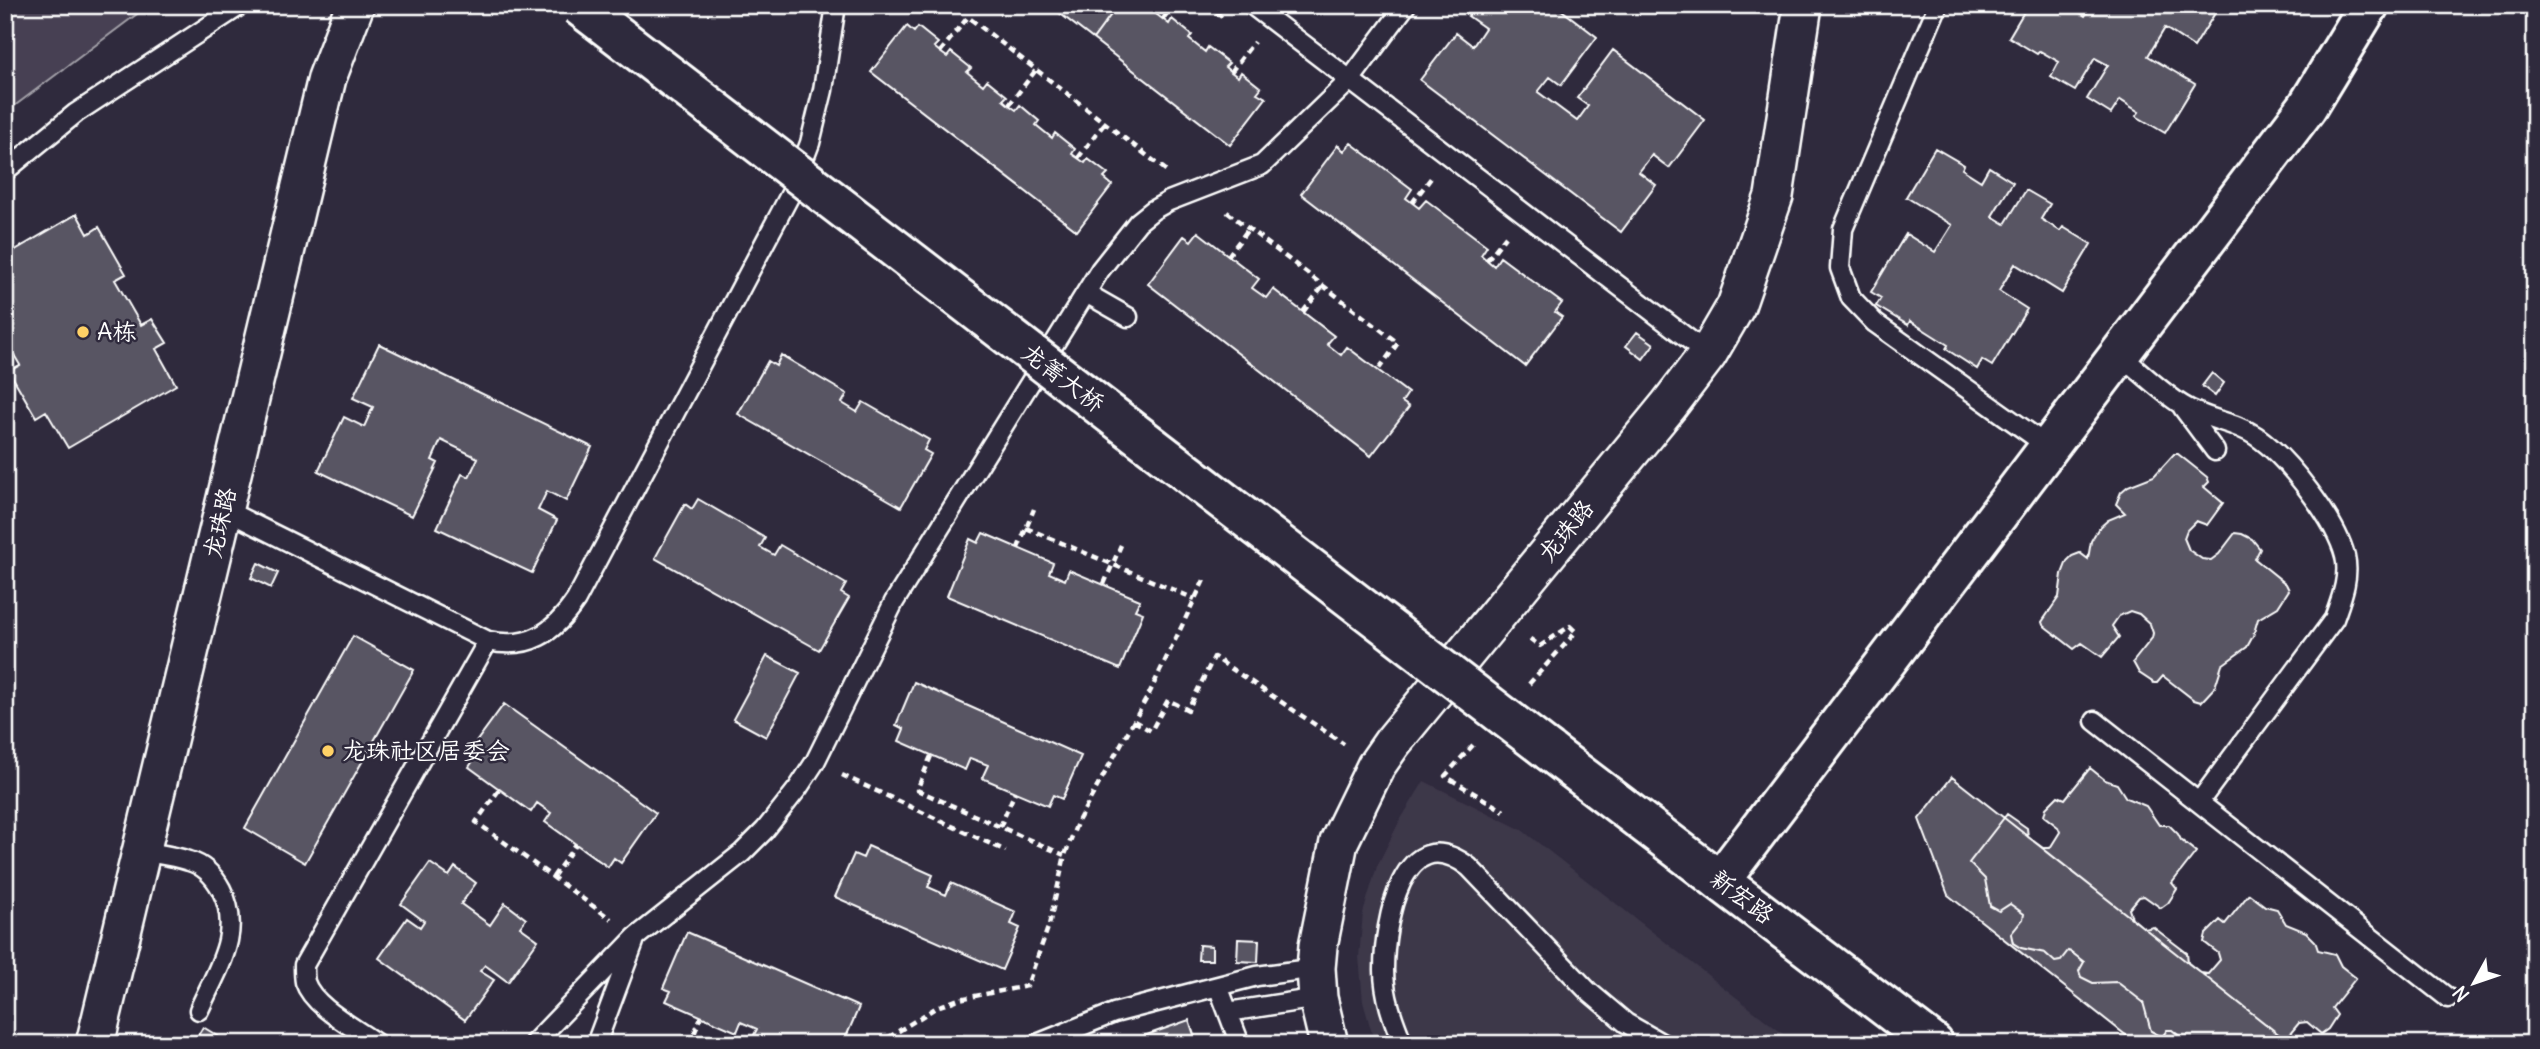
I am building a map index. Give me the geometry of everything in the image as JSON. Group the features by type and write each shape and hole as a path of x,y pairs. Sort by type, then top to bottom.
{"main road":[{"name":"龙箐大桥","path":"578,5 1549,751"},
{"path":"1720,881 2306,107 2369,5"},
{"name":"新宏路","path":"1549,751 1934,1044"}],"street":[{"name":"龙珠路","path":"95,1044 327,78 355,5"},
{"name":"龙珠路","path":"1329,1044 1317,983 1318,946 1339,842 1376,766 1392,743 1669,405 1708,354 1736,306 1773,196 1803,5"}],"lane":[{"path":"5,171 76,113 241,5"},
{"path":"223,509 488,641 514,645 538,637 559,621 576,600 791,193 810,143 823,90 836,5"},
{"path":"1252,5 1708,354"},
{"path":"533,1044 636,937 757,838 782,810 815,762 894,602 1100,270 1138,222 1169,201 1262,165 1350,80 1406,5"},
{"path":"1938,5 1843,229 1840,268 1851,298 1875,323 2049,447"},
{"path":"1086,293 1128,317"},
{"path":"2119,354 2181,405 2240,427 2258,437 2316,500 2334,528 2345,557 2345,588 2334,619 2199,802"},
{"path":"2181,405 2215,451"},
{"path":"377,1044 312,995 304,981 304,965 488,641"},
{"path":"2095,721 2448,998"},
{"path":"141,851 191,861 205,869 218,884 227,901 231,921 230,939 199,1010"},
{"path":"1403,1044 1390,1012 1384,971 1388,926 1395,894 1406,871 1420,858 1437,853 1454,855 1469,867 1588,991 1626,1023 1663,1044"},
{"path":"596,1044 636,937"},
{"path":"1037,1044 1114,1013 1257,976 1317,983"},
{"path":"1228,1012 1317,983"},
{"path":"1218,986 1240,1044"}],"path":[{"path":"1163,19 1173,5"},
{"path":"940,52 968,17 1398,343 1377,370"},
{"path":"1231,72 1249,49"},
{"path":"1009,105 1036,70"},
{"path":"1078,158 1105,123"},
{"path":"1412,203 1431,179"},
{"path":"1228,256 1249,228"},
{"path":"1487,260 1505,237"},
{"path":"1303,313 1324,285"},
{"path":"1017,548 1034,509"},
{"path":"1025,531 1195,599"},
{"path":"1104,584 1121,545"},
{"path":"878,1044 937,1007 959,999 1027,986 1049,925 1065,855 1077,823 1134,721 1204,580"},
{"path":"1537,675 1576,632 1570,626 1540,646"},
{"path":"1134,721 1151,731 1168,701 1188,710 1214,657 1376,766"},
{"path":"932,755 917,790 1065,855"},
{"path":"1462,757 1445,776 1504,811"},
{"path":"815,762 1006,852"},
{"path":"499,790 476,822 612,920"},
{"path":"1000,827 1015,792"},
{"path":"553,877 576,844"},
{"path":"690,1044 701,1017"}],"shaded area":[{"path":"5,5 149,5 5,113"},
{"path":"1424,781 1522,830 1796,1044 1375,1044 1363,1002 1359,957 1363,913 1377,866"}],"building":[{"path":"1049,5 1118,5 1093,39"},
{"path":"1118,5 1154,5 1160,10 1156,14 1169,24 1172,19 1192,35 1189,39 1205,52 1208,47 1229,63 1225,67 1231,72 1238,77 1241,72 1261,88 1257,93 1266,98 1230,145 1093,39"},
{"path":"1476,5 1555,5 1597,37 1561,85 1550,77 1538,92 1577,121 1588,106 1577,98 1613,50 1705,120 1669,168 1652,155 1639,172 1656,185 1621,232 1420,80 1456,33 1473,46 1485,28 1468,16"},
{"path":"2028,5 2067,5 2085,16 2092,5 2220,5 2194,47 2165,28 2148,56 2195,84 2165,133 2136,116 2139,112 2120,100 2111,114 2087,99 2108,65 2095,58 2075,91 2051,77 2059,62 2040,51 2037,54 2009,37"},
{"path":"907,26 914,32 918,27 938,43 934,47 940,52 947,57 951,52 971,68 967,72 983,85 987,80 1007,96 1003,100 1009,105 1016,110 1020,105 1039,121 1036,125 1052,138 1055,133 1075,149 1072,154 1085,163 1088,159 1108,174 1104,178 1112,185 1077,231 871,72"},
{"path":"1351,143 1412,189 1406,198 1419,208 1426,200 1487,246 1481,255 1494,266 1500,257 1562,303 1555,312 1562,317 1525,366 1301,194 1338,145 1344,151"},
{"path":"1935,148 1964,165 1962,169 1981,181 1989,167 2013,182 1992,216 2005,224 2026,190 2050,204 2041,219 2060,231 2063,227 2091,244 2062,293 2015,264 1999,291 2027,309 1992,366 1982,360 1977,369 1946,349 1948,345 1910,321 1908,325 1876,306 1881,298 1871,292 1906,234 1935,252 1952,225 1906,197"},
{"name":"A栋","path":"77,214 88,234 99,227 126,274 115,280 141,325 152,319 167,343 156,349 176,385 68,448 46,411 36,417 9,371 20,365 5,340 5,256"},
{"path":"1198,232 1259,279 1252,288 1266,298 1273,289 1334,336 1327,344 1341,355 1347,347 1408,393 1402,402 1409,407 1371,456 1148,284 1184,236 1191,241"},
{"path":"1637,332 1654,344 1643,359 1626,346"},
{"path":"379,344 592,447 566,501 547,491 538,510 557,520 532,573 437,528 462,474 469,477 478,458 441,440 432,460 438,463 412,516 318,471 344,417 364,427 373,407 353,398"},
{"path":"781,355 847,394 842,403 857,412 863,402 929,440 924,450 931,454 901,507 738,414 768,361 776,366"},
{"path":"2212,373 2224,383 2215,396 2202,386"},
{"path":"2174,454 2178,454 2207,477 2209,482 2204,487 2223,503 2207,525 2196,521 2187,530 2184,538 2189,550 2202,559 2211,560 2235,533 2242,534 2252,539 2260,549 2255,559 2286,584 2289,590 2278,607 2258,619 2247,647 2222,665 2215,687 2201,702 2194,700 2163,676 2154,683 2139,673 2133,662 2153,633 2150,624 2139,614 2130,611 2119,616 2112,626 2119,637 2102,657 2082,643 2074,649 2042,622 2059,597 2067,561 2080,553 2088,559 2091,541 2098,529 2108,520 2125,513 2116,504 2121,492 2128,486 2154,476"},
{"path":"698,499 765,538 760,547 774,555 780,545 846,584 841,593 849,598 819,650 655,558 685,504 692,509"},
{"path":"983,533 1053,563 1049,573 1065,580 1069,570 1140,600 1135,610 1143,613 1120,669 947,596 970,539 978,543"},
{"path":"258,563 278,573 271,588 251,578"},
{"name":"龙珠社区居委会","path":"353,636 414,670 305,863 245,828"},
{"path":"767,656 800,673 766,737 733,719"},
{"path":"914,682 1081,756 1062,799 1053,795 1048,806 982,778 988,765 970,758 965,770 899,741 904,729 896,725"},
{"path":"504,704 656,813 621,863 614,858 608,867 545,822 551,813 537,803 531,812 469,767 475,758 468,753"},
{"path":"2090,768 2105,780 2117,784 2126,798 2146,806 2159,825 2169,825 2181,840 2196,852 2172,883 2177,889 2168,903 2161,908 2144,896 2139,897 2129,909 2132,918 2145,929 2153,927 2187,953 2188,963 2201,973 2208,974 2220,960 2218,953 2204,942 2206,934 2220,920 2225,924 2249,894 2265,906 2277,909 2286,924 2306,932 2315,941 2318,950 2335,954 2341,966 2356,978 2332,1008 2337,1015 2328,1029 2321,1034 2307,1022 2299,1023 2289,1035 2291,1044 2183,1044 2183,1039 2172,1030 2167,1030 2162,1037 2151,1031 2143,1002 2117,982 2093,983 2081,977 2079,971 2084,962 2071,952 2068,951 2060,961 2055,962 2045,953 2021,948 2013,943 2011,934 2024,914 2010,904 1999,911 1990,906 1985,879 1969,863 2007,814 2027,828 2028,837 2043,848 2050,848 2060,832 2058,827 2044,816 2046,808 2058,796 2065,799"},
{"path":"1952,777 2291,1044 2137,1044 1948,895 1919,819"},
{"path":"868,846 933,875 928,887 946,895 951,883 1016,912 1011,924 1020,928 1002,970 835,897 854,854 863,858"},
{"path":"430,863 449,876 455,867 476,883 461,904 490,925 505,903 526,919 520,927 538,940 508,982 485,965 480,971 494,980 465,1020 379,958 407,918 420,927 424,921 401,904"},
{"path":"687,932 859,1007 843,1044 763,1044 752,1039 757,1029 741,1022 737,1032 666,1001 671,991 663,988"},
{"path":"1238,939 1259,940 1258,962 1237,961"},
{"path":"1199,945 1212,946 1212,960 1198,960"},
{"path":"1189,1020 1197,1044 1146,1044 1144,1036"},
{"path":"203,1027 231,1044 193,1044"}],"place":[{"name":"A栋","path":"83,332"},
{"name":"龙珠社区居委会","path":"328,751"}]}
